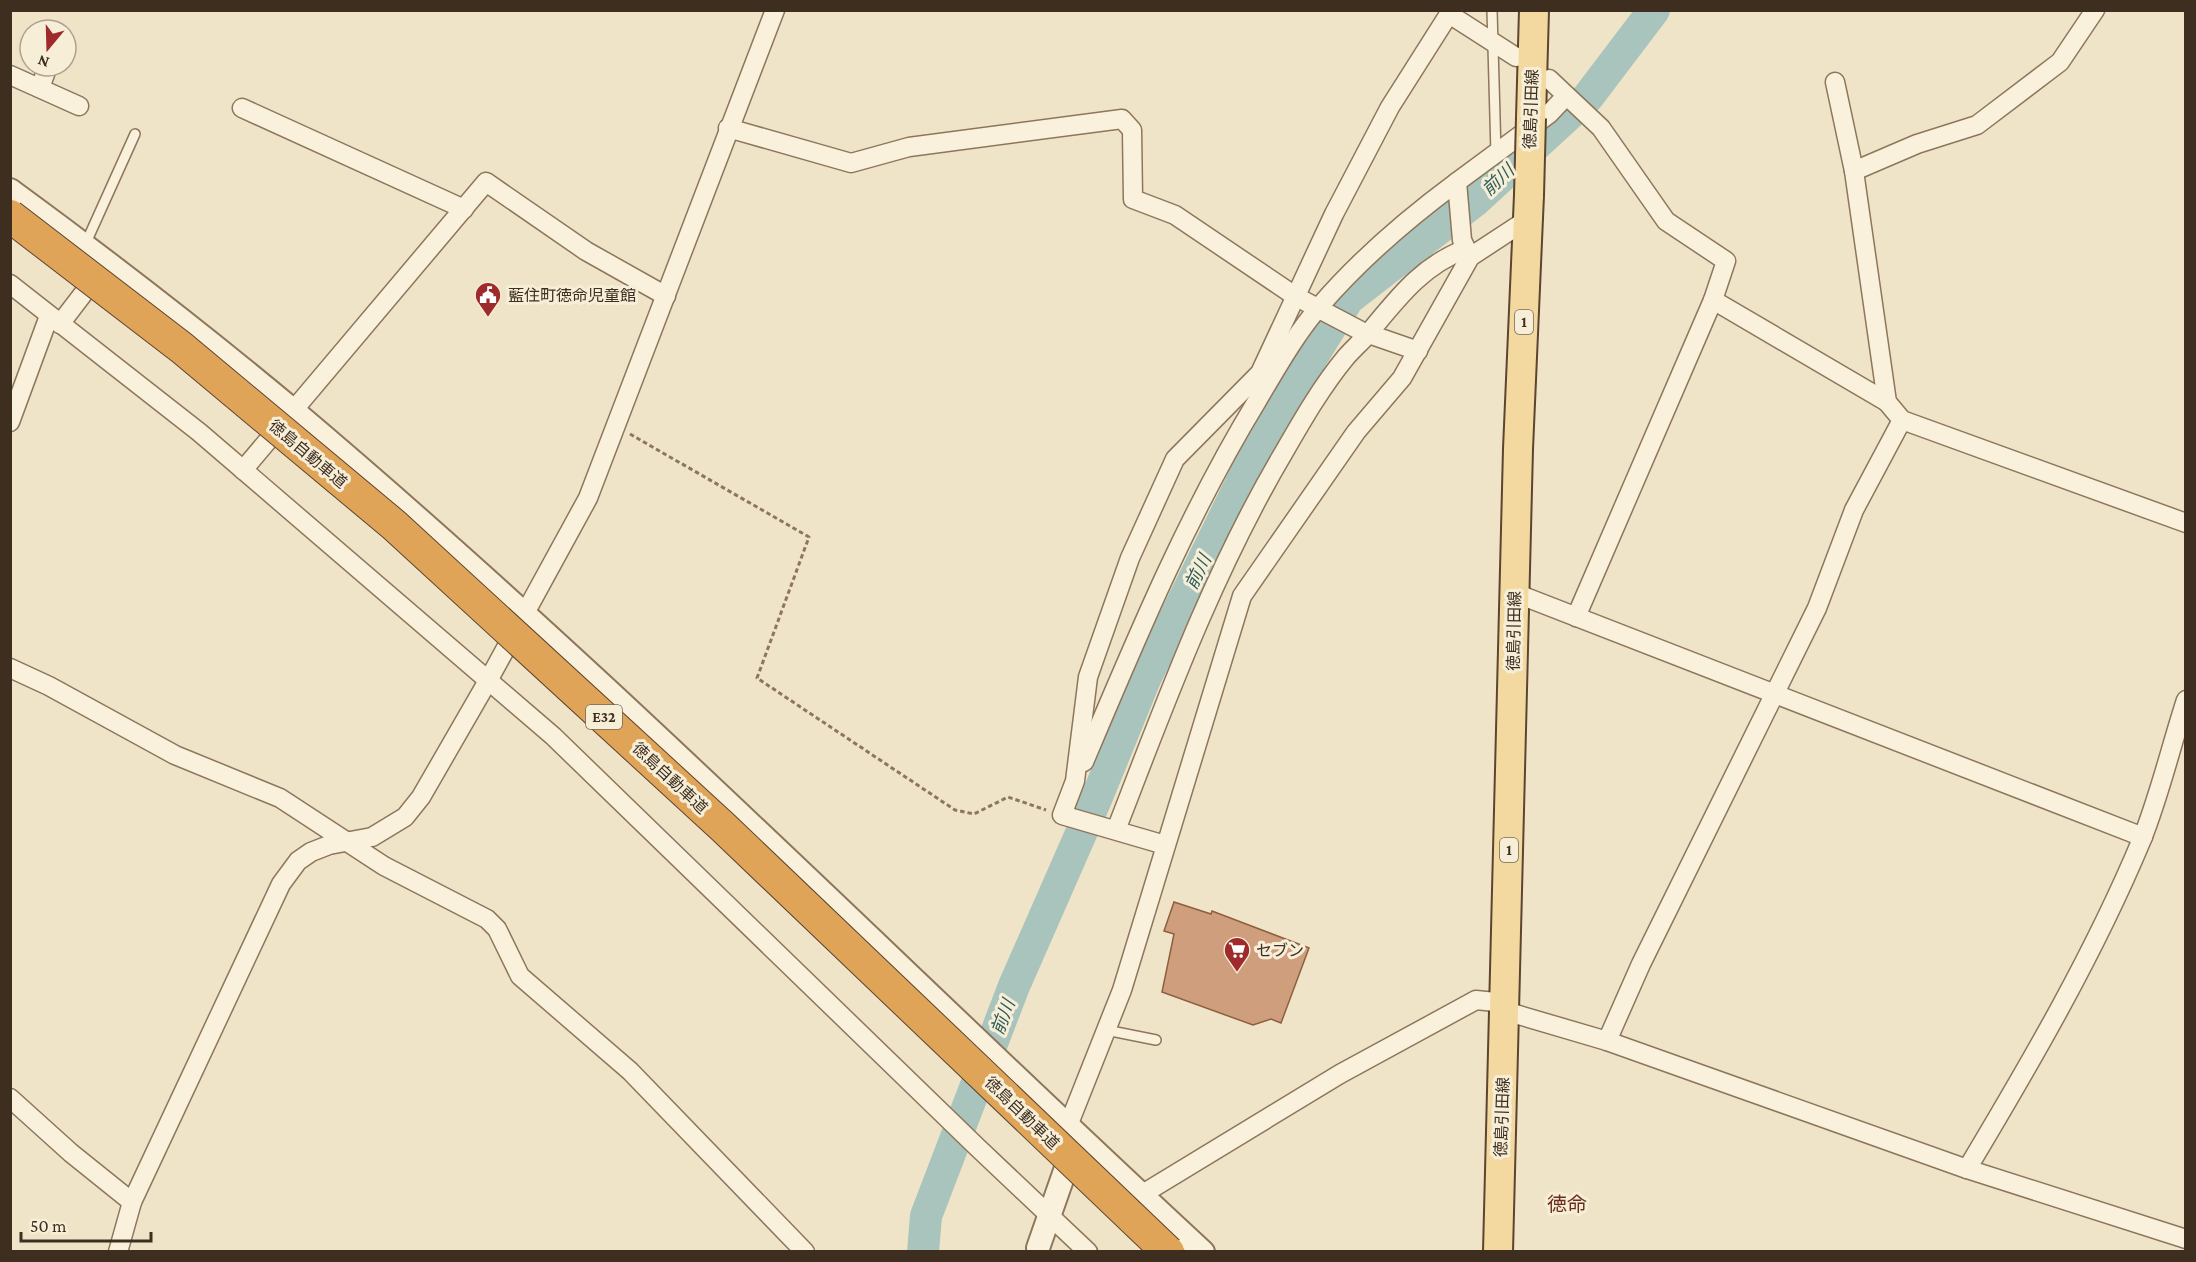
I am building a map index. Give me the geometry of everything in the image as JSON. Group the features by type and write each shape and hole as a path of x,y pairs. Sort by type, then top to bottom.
{"highway":[{"name":"徳島自動車道","path":"10,216 182,348 394,525 714,819 1168,1251"}],"main road":[{"name":"徳島引田線","path":"1498,1251 1518,449 1534,10"}],"street":[{"path":"1854,171 1917,144 1977,125 2060,62 2095,10"},
{"path":"118,1251 132,1202 281,884 298,861 310,852 347,840 372,837 405,817 421,796 489,679 588,498 772,12"},
{"path":"1076,781 1088,677 1130,558 1175,459 1260,373 1295,296 1390,107 1448,12 1516,57"},
{"path":"10,75 79,106"},
{"path":"40,88 44,78"},
{"path":"1549,79 1601,128 1666,221 1726,261 1713,300 1576,617"},
{"path":"1835,82 1854,171 1887,402"},
{"path":"1165,845 1064,816 1076,781 1164,575 1204,494 1280,363 1320,310 1405,220 1457,186 1568,97"},
{"path":"242,108 464,209"},
{"path":"728,128 851,163 909,147 1122,119 1132,130 1133,199 1175,215 1295,296 1320,310 1366,333 1418,351"},
{"path":"243,470 486,182 586,251 666,296"},
{"path":"1036,1250 1073,1130 1138,939 1242,596 1356,432 1402,378 1418,351 1466,248 1457,186"},
{"path":"10,190 108,262 294,412 525,615 1203,1251"},
{"path":"1113,830 1186,650 1230,552 1311,406 1346,357 1415,279 1444,257 1466,248 1528,207"},
{"path":"10,422 55,320 108,262"},
{"path":"10,284 243,470 489,679 644,822 977,1147 1088,1251"},
{"path":"1713,300 1887,402 1902,420 2186,523"},
{"path":"1607,1041 1641,964 1817,608 1854,510 1902,420"},
{"path":"1515,592 1773,695 2143,837"},
{"path":"10,668 49,686 176,755 280,798 384,866 487,919 497,929 520,976 630,1071 806,1251"},
{"path":"1967,1169 2031,1061 2101,929 2143,837 2186,700"},
{"path":"1141,1195 1340,1074 1476,1000 1505,1007 1607,1041 1967,1169 2186,1239"},
{"path":"10,1098 71,1153 132,1202"}],"lane":[{"path":"1492,10 1496,154"},
{"path":"85,245 135,134"},
{"path":"1106,1030 1156,1040"}],"path":[{"path":"616,426 808,537 757,678 955,810 974,814 1008,797 1064,816"}],"building":[{"path":"1174,902 1211,914 1212,911 1309,948 1281,1023 1271,1019 1253,1025 1162,992 1174,934 1164,931"}],"waterway":[{"name":"前川","path":"923,1252 926,1216 1014,986 1097,797 1145,679 1266,432 1348,299 1476,200 1588,97 1654,10"}],"place":[{"name":"藍住町徳命児童館","path":"488,318"},
{"name":"セブン","path":"1237,973"}],"district":[{"name":"徳命","path":"1567,1204"}]}
